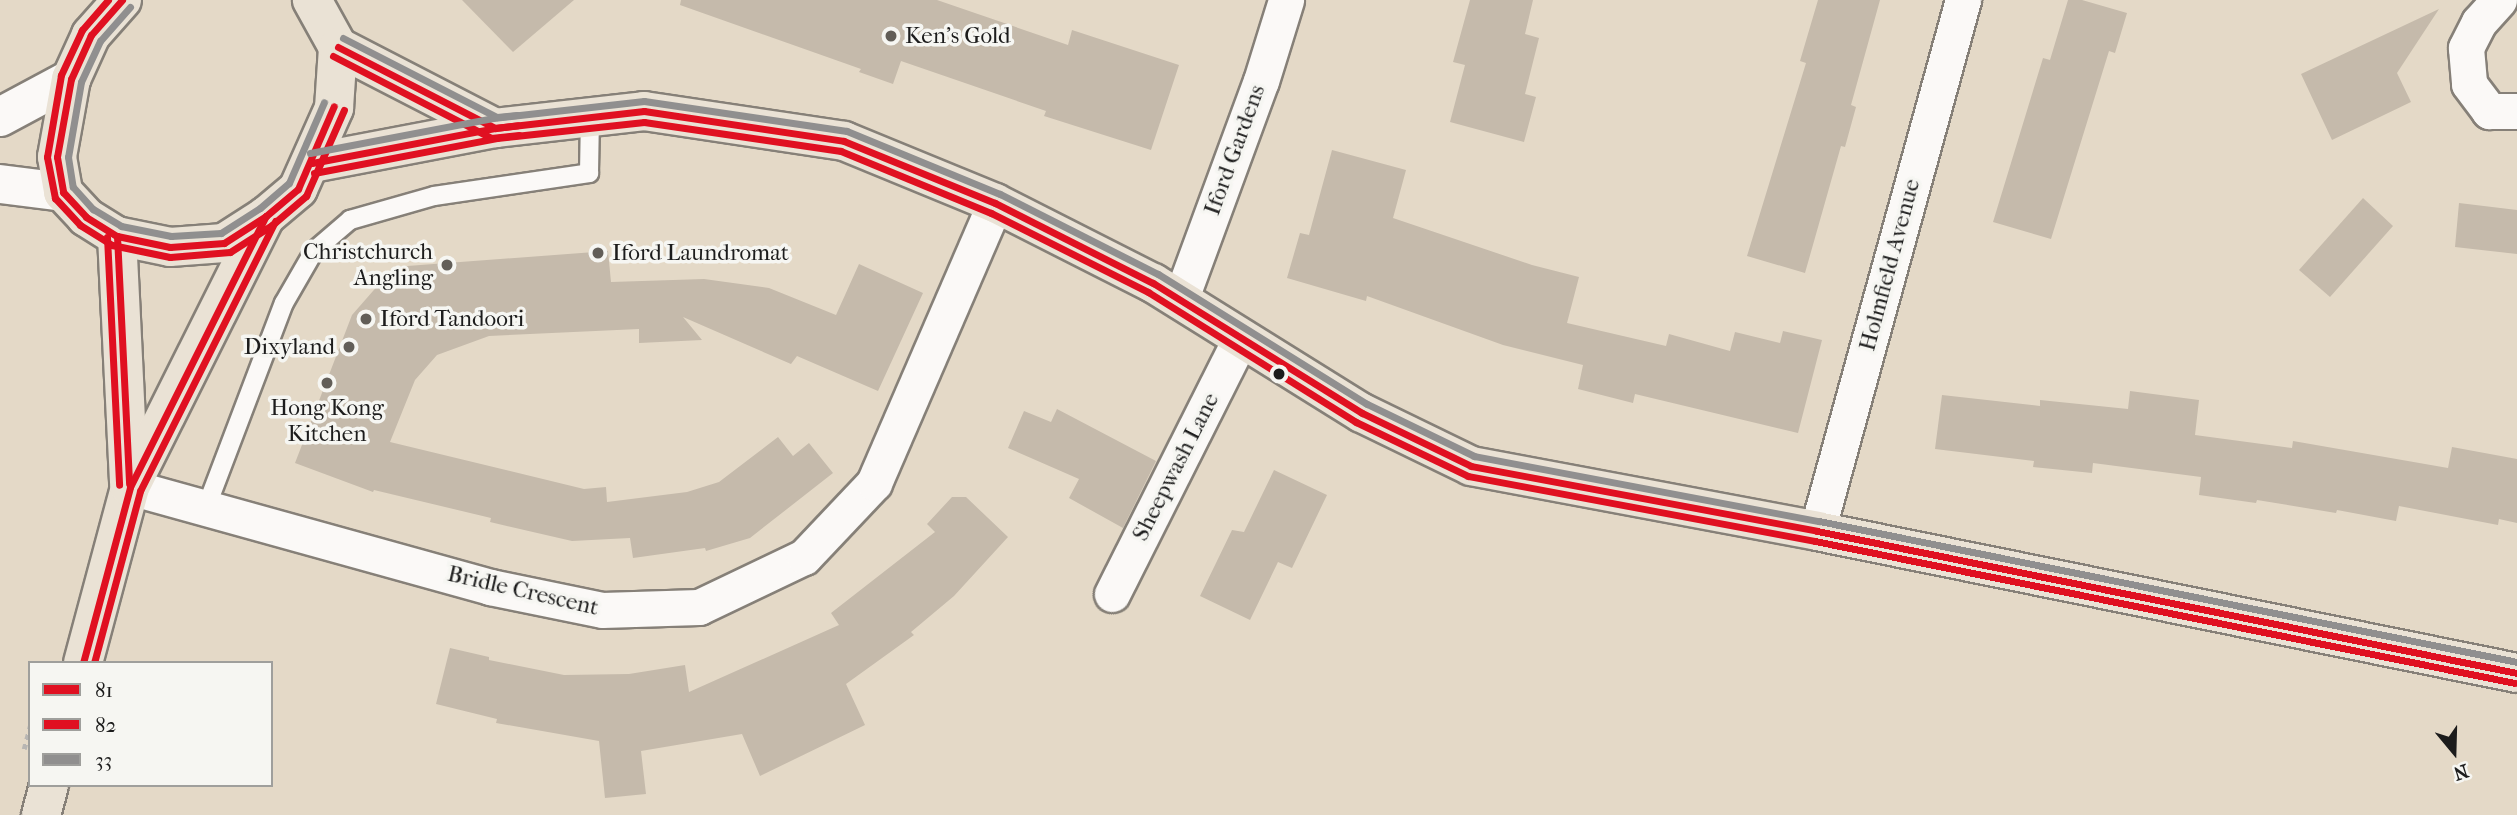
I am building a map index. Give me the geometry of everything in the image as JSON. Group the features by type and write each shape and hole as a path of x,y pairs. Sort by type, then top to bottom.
{"main road":[{"path":"122,0 91,35 71,79 57,157 63,192 86,217 117,236 170,247 224,243 266,216 298,189 312,163 334,108 323,16"},
{"path":"323,16 495,128"},
{"path":"312,163 495,128 645,111 844,141 995,203 1181,298 1240,340 1362,413 1471,466 1817,531 2517,673"},
{"path":"84,661 130,487 266,216"},
{"path":"117,236 130,487"},
{"path":"41,815 48,787"}],"street":[{"name":"Iford Gardens","path":"1181,298 1261,81 1286,0"},
{"name":"Holmfield Avenue","path":"1817,531 1963,0"},
{"path":"2499,0 2479,22 2466,47 2469,84 2489,111 2517,111"},
{"path":"0,117 71,79"},
{"path":"0,184 63,192"},
{"name":"Bridle Crescent","path":"130,487 490,587 602,610 699,607 804,557 874,483 995,203"},
{"name":"Sheepwash Lane","path":"1112,594 1240,340"}],"lane":[{"path":"206,508 284,303 314,251 349,220 422,199 589,173 590,117"}],"building":[{"path":"462,0 574,0 513,52"},
{"path":"681,0 937,0 1068,45 1072,30 1179,65 1151,150 1044,116 1046,111 901,61 893,84 859,72 861,69 680,5"},
{"path":"1470,0 1533,0 1525,34 1539,38 1525,94 1536,97 1524,142 1450,122 1465,65 1453,62"},
{"path":"1818,0 1880,0 1851,105 1856,107 1845,147 1841,146 1805,273 1747,256 1806,63 1800,61"},
{"path":"2068,0 2082,0 2127,13 2115,53 2109,51 2051,239 1993,222 2043,58 2050,60"},
{"path":"2439,9 2397,73 2411,102 2332,140 2301,74"},
{"path":"1332,150 1406,170 1393,218 1532,265 1579,277 1567,323 1666,346 1669,334 1730,351 1735,332 1780,343 1783,331 1822,340 1798,433 1635,394 1633,403 1578,389 1583,365 1503,345 1367,296 1366,301 1287,278 1300,233 1309,235"},
{"path":"2363,198 2393,226 2330,297 2299,270"},
{"path":"2459,203 2517,210 2517,254 2455,247"},
{"path":"608,251 611,282 704,279 769,288 836,315 859,264 923,293 878,391 797,356 791,364 683,317 702,340 639,343 639,329 489,336 437,355 415,380 390,442 584,489 606,487 607,502 687,492 719,482 778,437 793,456 809,443 833,473 750,538 706,551 705,548 633,558 630,538 572,541 490,522 491,518 374,490 373,492 295,463 352,315 394,267"},
{"path":"2130,391 2199,400 2195,435 2292,448 2293,441 2448,468 2452,447 2517,459 2517,523 2499,519 2498,525 2399,506 2396,521 2337,510 2336,513 2257,500 2256,503 2199,495 2201,477 2093,463 2092,473 2033,467 2034,461 1935,449 1942,395 2040,406 2040,400 2128,409"},
{"path":"1057,409 1156,461 1123,528 1069,498 1079,479 1008,448 1024,411 1051,422"},
{"path":"1274,470 1327,495 1292,568 1278,562 1250,620 1200,596 1232,530 1244,532"},
{"path":"952,497 966,497 1008,537 954,596 911,632 914,635 846,684 865,725 760,776 742,734 641,751 646,794 605,798 599,741 496,723 497,719 436,704 450,648 489,657 489,660 564,675 629,674 685,665 689,692 839,625 831,613 935,532 927,524"}],"transit line":[{"name":"82","path":"108,0 82,30 61,75 47,157 55,198 80,225 112,245 170,257 230,252 272,225 306,196 344,110"},
{"name":"81","path":"122,0 91,35 71,79 57,157 63,192 86,217 117,236 170,247 224,243 266,216 298,189 334,106"},
{"name":"33","path":"130,7 100,41 81,82 68,157 73,187 93,209 121,226 171,236 221,233 260,208 289,183 324,102"},
{"name":"33","path":"343,38 497,117 517,115"},
{"name":"81","path":"338,47 495,128 518,125"},
{"name":"82","path":"333,56 491,138 519,135"},
{"name":"33","path":"310,153 493,118 644,101 847,131 1000,194 1158,274 1367,404 1474,456 1819,521 2517,662"},
{"name":"81","path":"312,163 495,128 644,111 844,141 995,203 1153,283 1362,413 1471,466 1817,531 2517,673"},
{"name":"82","path":"314,173 497,138 644,122 841,151 991,213 1148,292 1356,422 1468,476 1815,541 2515,683"},
{"name":"81","path":"84,661 130,487 266,216"},
{"name":"82","path":"95,661 140,491 275,221"},
{"name":"81","path":"117,236 129,484"},
{"name":"82","path":"107,237 119,485"}],"place":[{"name":"Ken's Gold","path":"891,36"},
{"name":"Iford Laundromat","path":"598,253"},
{"name":"Christchurch Angling","path":"447,265"},
{"name":"Iford Tandoori","path":"366,319"},
{"name":"Dixyland","path":"349,347"},
{"name":"Hong Kong Kitchen","path":"327,383"}]}
